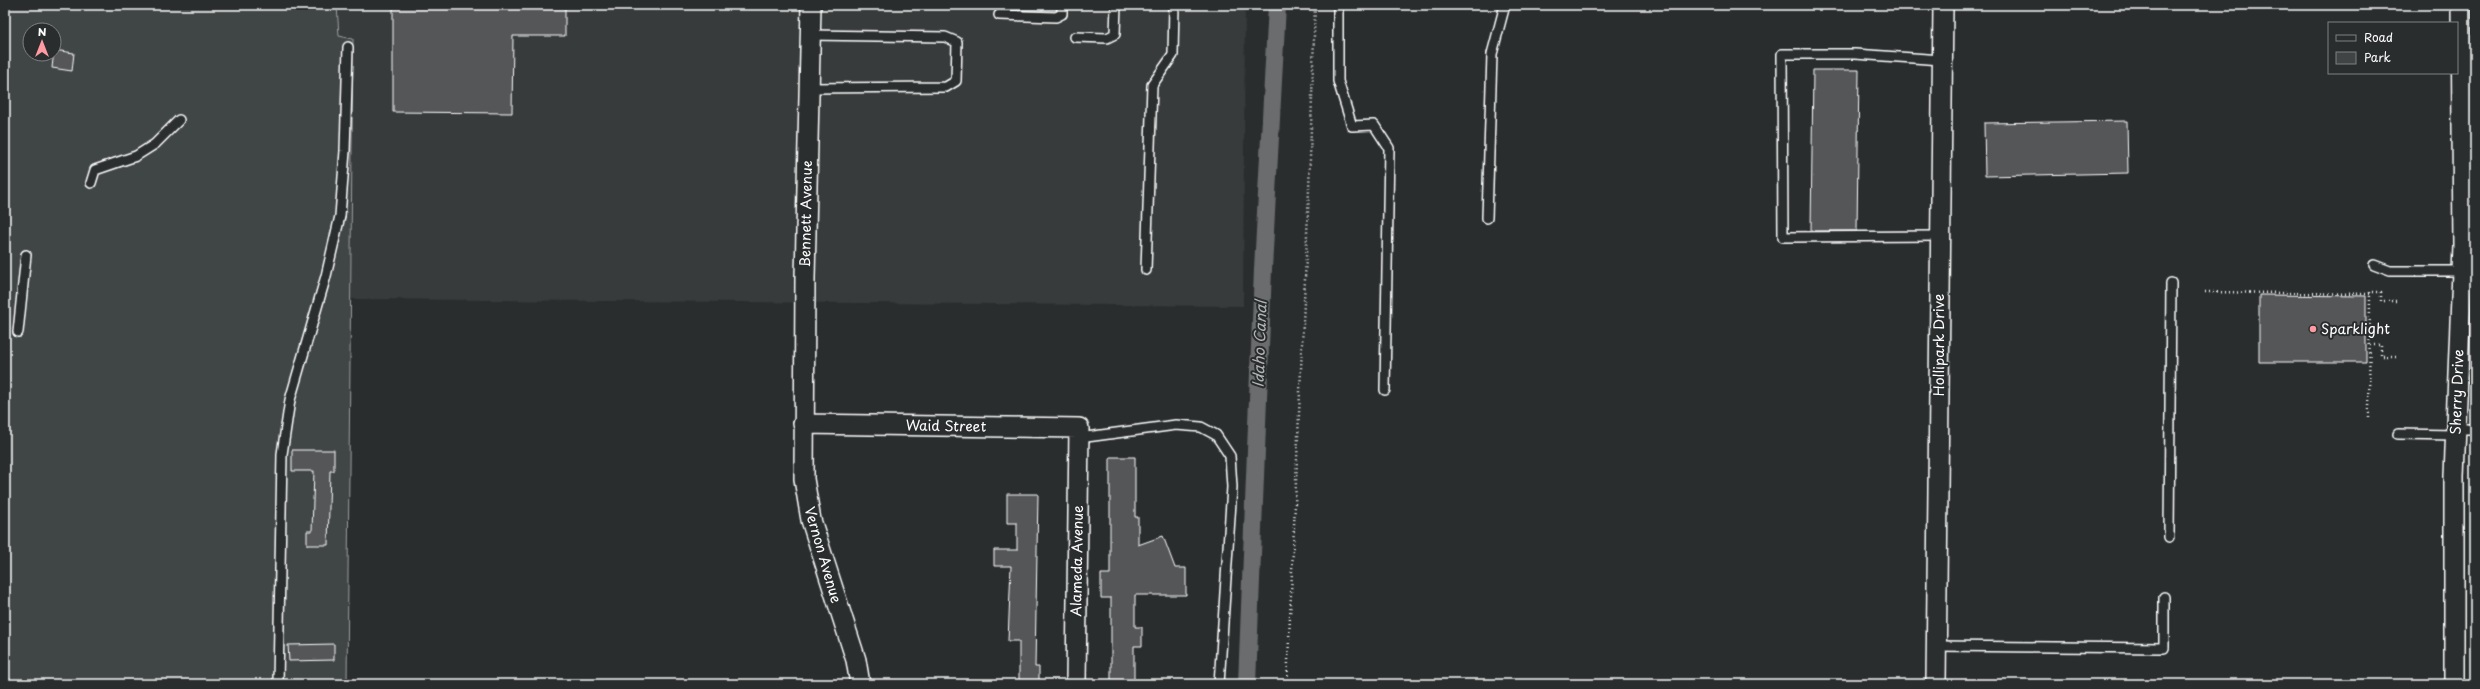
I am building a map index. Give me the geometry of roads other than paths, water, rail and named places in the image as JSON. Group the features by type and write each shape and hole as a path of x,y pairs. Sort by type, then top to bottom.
{"street":[{"name":"Bennett Avenue","path":"803,424 811,5"},
{"name":"Hollipark Drive","path":"1936,684 1943,5"},
{"name":"Sherry Drive","path":"2454,684 2455,432 2461,271 2468,156 2461,5"},
{"name":"Waid Street","path":"803,424 1079,428 1079,438"},
{"name":"Vernon Avenue","path":"803,424 804,479 811,520 856,660 860,684"},
{"name":"Alameda Avenue","path":"1076,684 1079,438"}],"lane":[{"path":"998,15 1056,17 1062,14 1062,5"},
{"path":"1075,37 1107,38 1115,34 1116,5"},
{"path":"1146,270 1152,85 1173,55 1174,5"},
{"path":"1338,5 1338,81 1352,126 1374,125 1389,148 1386,390"},
{"path":"1487,218 1492,54 1505,5"},
{"path":"809,88 946,87 956,81 957,42 945,37 810,35"},
{"path":"278,684 282,454 290,400 326,276 340,216 345,151 348,47"},
{"path":"1940,236 1783,237 1782,54 1855,54 1887,58 1942,60"},
{"path":"91,183 96,170 136,156 155,144 179,120"},
{"path":"18,332 26,255"},
{"path":"2374,265 2390,272 2461,271"},
{"path":"2169,537 2171,283"},
{"path":"1079,438 1176,425 1201,427 1216,435 1230,456 1232,487 1219,684"},
{"path":"2398,434 2455,432 2475,429"},
{"path":"1936,646 2164,648 2164,597"}],"waterway":[{"name":"Idaho Canal","path":"1247,684 1263,269 1277,5"}],"place":[{"name":"Sparklight","path":"2313,329"}]}
